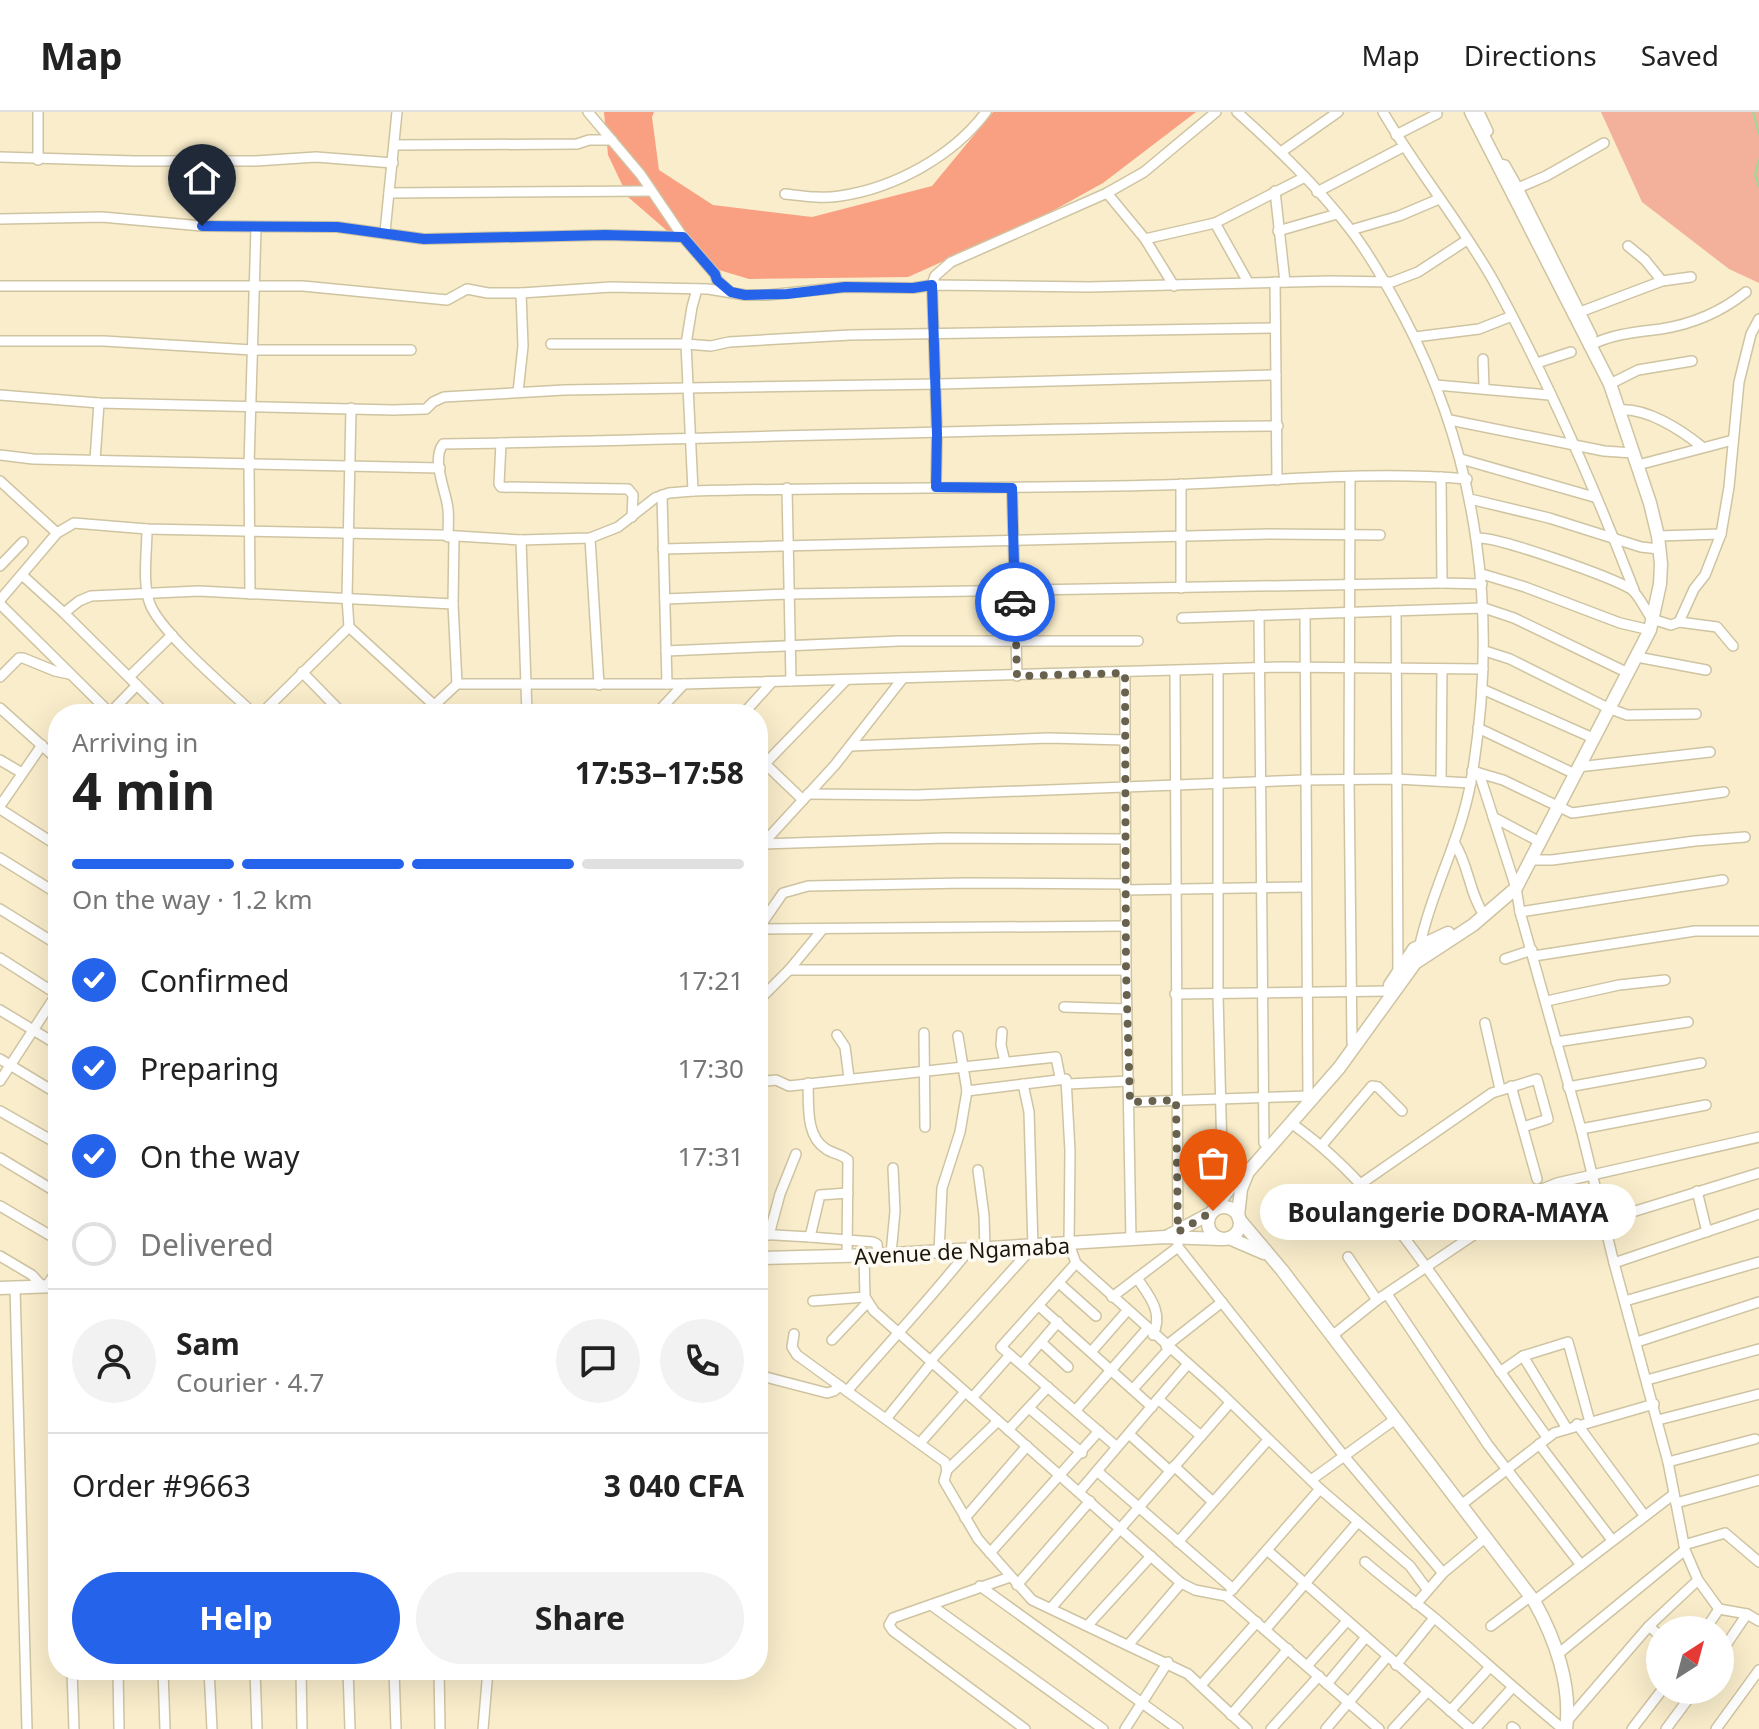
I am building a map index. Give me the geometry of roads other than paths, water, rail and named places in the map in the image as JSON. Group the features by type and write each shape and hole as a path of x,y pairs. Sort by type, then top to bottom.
{"main road":[{"path":"1273,1259 1254,1246 1212,1235 1208,1227 1212,1212 1264,1143 1308,1097 1352,1043 1398,970 1484,916 1516,888 1637,657 1651,625 1660,584 1658,542 1636,459 1610,384 1498,164 1482,120 1471,112"},
{"path":"1225,1239 1237,1232 1241,1189 1248,1172 1339,1068 1414,960 1419,945 1484,916"},
{"path":"1212,1212 1227,1208 1273,1259 1532,1598 1558,1654 1566,1726"},
{"name":"Avenue de Ngamaba","path":"1175,1239 1212,1212"},
{"name":"Avenue de Ngamaba","path":"768,1258 885,1255 1131,1240 1225,1239"},
{"path":"0,1288 48,1287"}],"street":[{"path":"38,112 38,160"},
{"path":"385,232 397,112"},
{"path":"588,112 717,280 731,292"},
{"path":"785,194 841,196 901,177 959,143 986,112"},
{"path":"936,487 932,285 935,276 951,262 1107,193 1151,166 1216,112"},
{"path":"1237,112 1305,177 1351,230 1384,281 1415,337 1436,385 1467,479 1484,608 1485,651 1476,772 1414,960"},
{"path":"1281,152 1338,112"},
{"path":"1383,112 1403,147 1467,240 1537,363 1549,395 1576,446 1594,497 1651,625"},
{"path":"1396,135 1437,114"},
{"path":"395,145 577,144 589,140 612,140"},
{"path":"1518,188 1604,143"},
{"path":"1317,192 1403,147"},
{"path":"0,157 38,160 256,161 316,157 393,163"},
{"path":"1498,164 1505,165 1518,188 1580,312 1592,344 1635,331 1694,321 1728,307 1746,292"},
{"path":"1145,239 1215,223 1305,177"},
{"path":"389,193 651,191"},
{"path":"1275,191 1280,282 1275,328 1277,480"},
{"path":"1107,193 1145,239 1174,286"},
{"path":"1351,230 1399,216 1439,199"},
{"path":"1278,231 1337,214"},
{"path":"0,219 102,217 256,228 337,227 424,239 605,235 683,237"},
{"path":"1215,223 1248,282"},
{"path":"250,594 249,465 256,228"},
{"path":"0,286 253,285 344,288 447,300 467,289 488,293 521,293 611,287 787,294 845,287 913,288 932,285 1174,286 1248,282 1392,282 1418,272 1467,240"},
{"path":"1628,246 1645,260 1662,281"},
{"path":"1580,312 1662,281 1691,277"},
{"path":"708,289 717,280"},
{"path":"693,491 686,344 697,289"},
{"path":"518,392 523,346 521,293"},
{"path":"1415,337 1479,329 1512,316"},
{"path":"1679,622 1694,589 1705,575 1721,534 1743,362 1759,319"},
{"path":"551,344 711,346 729,342 850,335 1275,328"},
{"path":"0,341 104,341 252,350 411,350"},
{"path":"1537,363 1571,352"},
{"path":"1483,359 1484,388"},
{"path":"1610,384 1638,370 1692,361"},
{"path":"0,395 99,403 426,409 444,397 518,392 1276,375"},
{"path":"1436,385 1549,395"},
{"path":"95,460 99,403"},
{"path":"351,408 349,627 433,704"},
{"path":"1619,410 1629,409 1656,419 1689,436 1701,446"},
{"path":"1450,420 1636,459 1720,445 1733,440"},
{"path":"457,684 451,537 441,487 442,444 1278,426"},
{"path":"501,443 501,487 628,489 633,495 632,517"},
{"path":"0,455 249,465 440,468"},
{"path":"1461,459 1594,497"},
{"path":"1441,477 1442,583"},
{"path":"100,704 0,602 57,533 74,523 147,529 521,540 590,538 611,531 655,498 693,491 1012,488 1350,478 1467,479"},
{"path":"1350,478 1352,1043"},
{"path":"0,481 57,533"},
{"path":"1181,484 1181,588"},
{"path":"787,488 791,681"},
{"path":"1012,488 1017,676"},
{"path":"662,495 667,684"},
{"path":"1470,499 1549,518 1641,547 1721,534"},
{"path":"147,529 147,594 154,612 172,635 244,704"},
{"path":"663,549 1380,535"},
{"path":"1477,538 1486,537 1515,546 1634,590"},
{"path":"590,538 599,685"},
{"path":"521,540 527,704"},
{"path":"0,566 23,542"},
{"path":"22,575 156,704"},
{"path":"665,599 790,594 1442,583 1482,579 1525,587 1620,623 1671,625 1679,622 1717,627 1733,646"},
{"path":"64,613 91,596 199,591 453,604"},
{"path":"1182,618 1484,608 1514,618 1628,673"},
{"path":"1396,611 1398,970"},
{"path":"1130,1102 1308,1097 1305,614"},
{"path":"1259,615 1264,1143"},
{"path":"271,704 349,627"},
{"path":"129,677 172,635"},
{"path":"666,651 899,641 1138,641"},
{"path":"1485,651 1510,659 1627,715 1696,714"},
{"path":"1637,657 1706,670"},
{"path":"0,677 19,658 69,674"},
{"path":"435,704 457,684 684,684 1304,667 1483,669"},
{"path":"1441,781 1442,669"},
{"path":"1218,670 1218,994 1223,1196"},
{"path":"302,672 333,704"},
{"path":"1175,672 1175,1239 1344,1456 1443,1573"},
{"path":"1125,673 1125,926 1131,1240"},
{"path":"768,838 850,746 903,678"},
{"path":"768,756 846,680"},
{"path":"752,704 772,682"},
{"path":"665,704 684,684"},
{"path":"119,704 137,685"},
{"path":"1482,689 1593,738"},
{"path":"0,708 48,751"},
{"path":"1478,728 1576,770 1710,752"},
{"path":"850,746 1048,738 1125,740"},
{"path":"42,745 0,808 48,839"},
{"path":"0,760 22,773"},
{"path":"768,770 806,797 1304,780 1397,779 1471,783"},
{"path":"1476,772 1503,780 1572,813 1724,792"},
{"path":"1476,772 1516,888 1520,912 1547,1001 1614,1263 1654,1404 1684,1547 1698,1580 1719,1609 1747,1614 1759,1621"},
{"path":"1493,817 1540,842"},
{"path":"1531,860 1745,837"},
{"path":"768,847 987,838 1125,839"},
{"path":"1454,842 1484,916"},
{"path":"0,858 48,888"},
{"path":"1520,912 1723,880"},
{"path":"768,915 783,893 808,886 965,883 1175,890 1305,887"},
{"path":"0,909 48,939"},
{"path":"1419,945 1428,917"},
{"path":"768,929 1125,926"},
{"path":"768,991 822,930"},
{"path":"1505,959 1665,934 1706,930 1758,931"},
{"path":"0,958 48,987"},
{"path":"789,970 1126,970"},
{"path":"1547,1001 1619,985 1665,980"},
{"path":"1175,994 1387,991"},
{"path":"1064,1007 1127,1009"},
{"path":"0,1081 48,1009"},
{"path":"0,1010 48,1039"},
{"path":"1556,1042 1688,1022"},
{"path":"1485,1023 1500,1089"},
{"path":"1002,1032 1005,1062"},
{"path":"924,1033 925,1127"},
{"path":"837,1035 845,1047 849,1078"},
{"path":"939,1252 942,1188 960,1132 967,1091 958,1036"},
{"path":"768,1081 776,1080 789,1086 1057,1057 1064,1081 1069,1244 1076,1263 1320,1489 1410,1566 1427,1589"},
{"path":"0,1059 48,1088"},
{"path":"1568,1087 1701,1063"},
{"path":"1362,1183 1500,1089 1538,1080 1548,1112 1547,1120 1523,1127"},
{"path":"967,1091 1064,1081 1129,1081"},
{"path":"808,1083 812,1131 828,1151 847,1157 847,1256"},
{"path":"886,1419 933,1358 1033,1247 1029,1112 1023,1084"},
{"path":"1322,1145 1372,1086 1378,1087 1402,1111"},
{"path":"1511,1086 1537,1179"},
{"path":"1581,1129 1706,1105"},
{"path":"0,1111 48,1138"},
{"path":"1291,1123 1322,1145 1362,1183 1500,1372 1612,1540"},
{"path":"1332,1336 1377,1300 1542,1189 1759,1137"},
{"path":"768,1222 796,1154"},
{"path":"0,1158 48,1187"},
{"path":"885,1255 895,1211 893,1168"},
{"path":"978,1170 985,1249"},
{"path":"1603,1221 1759,1173"},
{"path":"1697,1191 1707,1232"},
{"path":"810,1237 820,1195 848,1193"},
{"path":"0,1206 48,1234"},
{"path":"1614,1263 1759,1214"},
{"path":"768,1235 873,1242 885,1255"},
{"path":"785,1237 793,1258"},
{"path":"1112,1297 1137,1278 1175,1239"},
{"path":"768,1378 827,1393 844,1388 921,1309 969,1250"},
{"path":"0,1256 48,1286"},
{"path":"864,1256 866,1300 898,1332 1181,1583 1195,1590 1230,1592"},
{"path":"1348,1257 1377,1300"},
{"path":"1625,1301 1759,1262"},
{"path":"1076,1263 1001,1347 1117,1447"},
{"path":"1076,1410 1157,1323 1157,1312 1137,1278"},
{"path":"1059,1283 1096,1316"},
{"path":"15,1288 27,1729"},
{"path":"1387,1294 1506,1469 1581,1565"},
{"path":"813,1301 866,1300"},
{"path":"832,1340 866,1300"},
{"path":"1133,1389 1167,1347 1222,1302"},
{"path":"1637,1342 1759,1302"},
{"path":"1039,1306 1133,1389 1201,1436"},
{"path":"1091,1352 1127,1311"},
{"path":"1022,1364 1058,1322"},
{"path":"794,1334 793,1351 945,1462 947,1470 944,1481 965,1518 990,1553 1032,1600 1168,1662 1202,1684 1247,1729"},
{"path":"1041,1342 1068,1367"},
{"path":"1500,1372 1523,1356 1570,1343 1590,1422"},
{"path":"1647,1380 1759,1349"},
{"path":"920,1443 1010,1355"},
{"path":"1523,1356 1566,1427"},
{"path":"1079,1492 1187,1365"},
{"path":"1008,1430 1048,1387"},
{"path":"1658,1420 1759,1394"},
{"path":"1051,1608 1229,1404"},
{"path":"1461,1505 1543,1440 1566,1427 1654,1404"},
{"path":"1029,1408 1082,1453"},
{"path":"1311,1480 1394,1420"},
{"path":"947,1470 998,1421"},
{"path":"1577,1424 1644,1515"},
{"path":"990,1553 1099,1431"},
{"path":"1129,1434 1213,1502"},
{"path":"1668,1462 1755,1439"},
{"path":"1178,1542 1268,1440"},
{"path":"965,1518 1027,1446"},
{"path":"1097,1471 1178,1542 1265,1630 1379,1729"},
{"path":"1491,1626 1581,1565 1644,1515 1675,1498 1759,1480"},
{"path":"1230,1592 1320,1489"},
{"path":"1025,1729 893,1631 889,1622 980,1586 1014,1581 1090,1501"},
{"path":"1265,1630 1358,1522"},
{"path":"1558,1654 1684,1547 1725,1533 1759,1562"},
{"path":"1416,1604 1443,1573 1485,1538"},
{"path":"1267,1550 1467,1728 1512,1688"},
{"path":"1088,1625 1151,1556"},
{"path":"1365,1562 1512,1688 1566,1726 1646,1630"},
{"path":"1660,1616 1698,1580"},
{"path":"1129,1644 1181,1583"},
{"path":"980,1586 1178,1729"},
{"path":"931,1605 1103,1729"},
{"path":"1714,1616 1719,1609"},
{"path":"1734,1633 1747,1614"},
{"path":"1396,1665 1434,1618"},
{"path":"1307,1666 1347,1621"},
{"path":"1202,1684 1257,1622"},
{"path":"1271,1729 1366,1637"},
{"path":"1231,1715 1288,1649"},
{"path":"1326,1729 1387,1657"},
{"path":"1125,1729 1168,1662"},
{"path":"1450,1711 1490,1667"},
{"path":"1716,1729 1759,1670"},
{"path":"72,1680 74,1729"},
{"path":"118,1680 119,1729"},
{"path":"163,1680 165,1729"},
{"path":"210,1680 212,1729"},
{"path":"255,1680 257,1729"},
{"path":"301,1680 302,1729"},
{"path":"348,1680 350,1729"},
{"path":"394,1680 396,1729"},
{"path":"439,1680 440,1729"},
{"path":"483,1729 487,1680"},
{"path":"1393,1729 1428,1691"},
{"path":"1632,1729 1651,1704"},
{"path":"1666,1729 1685,1704"}],"waterway":[{"path":"1753,112 1759,134"},
{"path":"1759,160 1755,175 1759,186"}],"place":[{"name":"Boulangerie DORA-MAYA","path":"1213,1211"}]}
